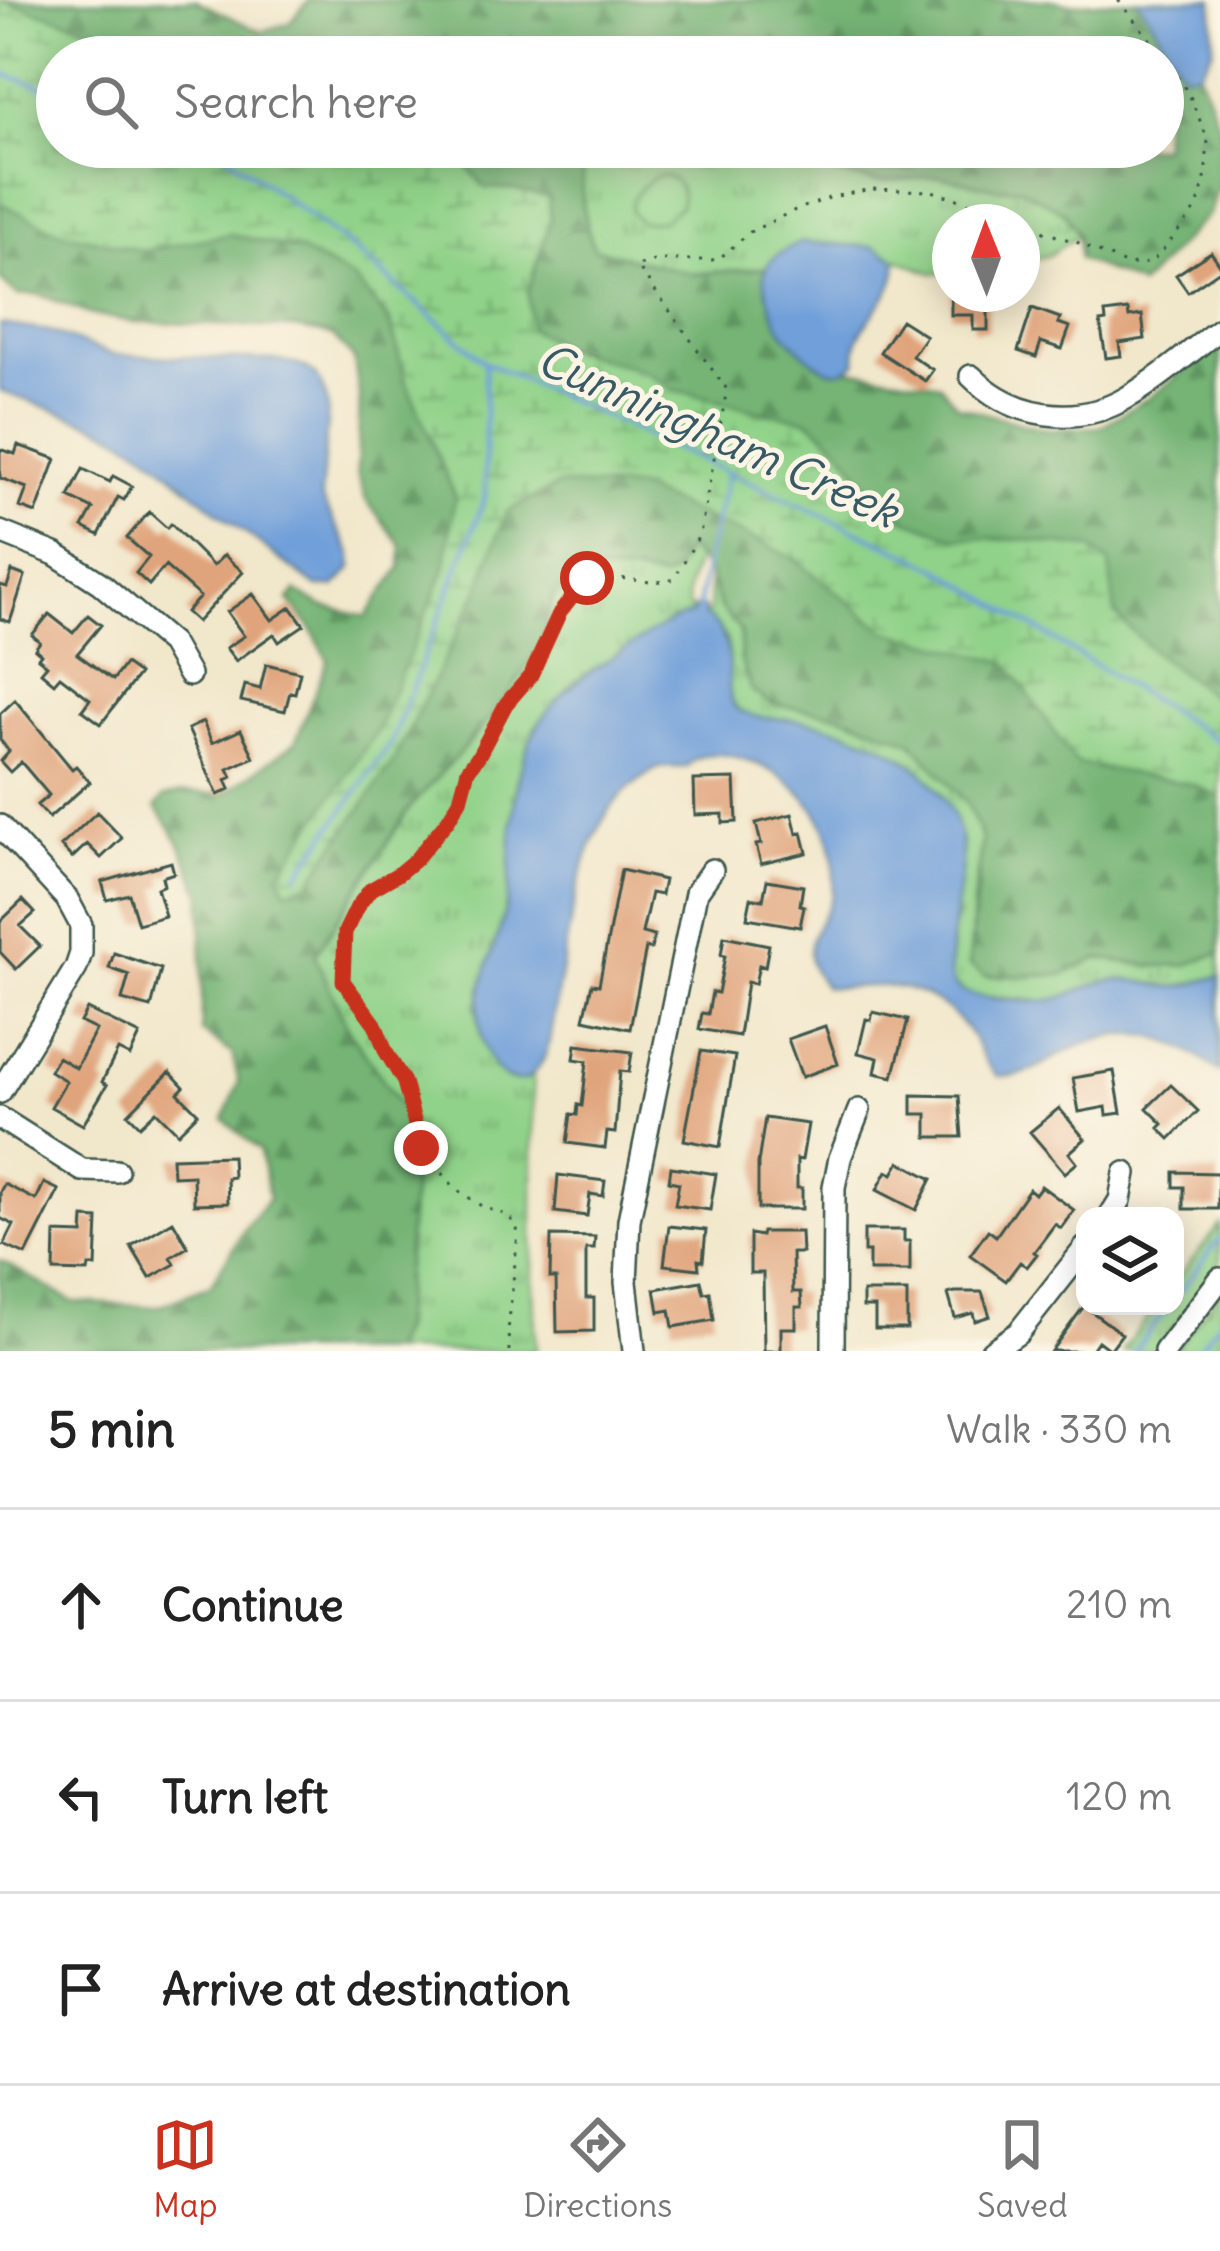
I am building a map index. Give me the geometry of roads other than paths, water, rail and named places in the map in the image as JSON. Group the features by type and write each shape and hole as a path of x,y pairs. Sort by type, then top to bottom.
{"street":[{"path":"971,376 1021,409 1063,416 1086,414 1130,397 1220,329"},
{"path":"0,532 55,554 100,583 171,643 189,675"},
{"path":"0,826 67,898 82,938 76,968 0,1092"},
{"path":"634,1351 626,1282 629,1220 696,893 712,870"},
{"path":"833,1351 834,1186 839,1158 859,1110"},
{"path":"0,1118 82,1170 117,1171"},
{"path":"1116,1207 1125,1173"},
{"path":"992,1351 1018,1334 1076,1260"},
{"path":"1165,1351 1220,1279"}],"water":[{"path":"1137,0 1213,0 1213,49 1199,72 1184,73 1184,36 1161,36"},
{"path":"802,242 875,247 896,259 890,289 859,337 856,363 843,370 824,368 799,349 781,329 770,303 764,277 767,266"},
{"path":"0,324 49,331 113,355 275,360 312,372 323,387 328,409 321,498 352,555 352,569 334,587 317,587 121,437 0,391"},
{"path":"694,608 704,608 704,615 724,640 730,694 740,711 819,724 870,740 915,766 945,800 961,843 950,958 954,985 981,996 1042,1001 1112,980 1176,987 1220,976 1220,1072 1161,1039 1124,1035 1083,1045 1024,1073 998,1076 966,1028 925,995 887,986 825,987 809,957 814,932 832,895 834,870 824,826 813,807 781,777 760,765 716,754 696,758 686,767 656,769 616,801 600,825 579,885 545,1055 526,1080 514,1081 500,1074 482,1039 480,999 507,902 514,806 525,754 547,712 564,694 652,632 693,614"}],"waterway":[{"name":"Cunningham Creek","path":"0,73 36,84"},
{"name":"Cunningham Creek","path":"245,168 356,251 485,362 936,567 1220,742"},
{"path":"298,875 391,743 485,498 485,363"},
{"path":"699,608 728,473"},
{"path":"1184,1286 1220,1239"},
{"path":"1134,1351 1162,1315"},
{"path":"1197,1351 1220,1320"}]}
